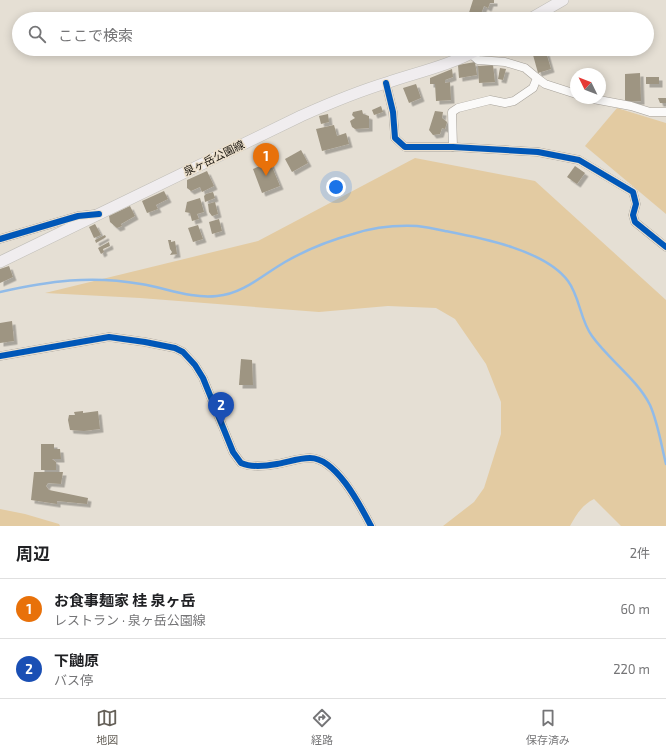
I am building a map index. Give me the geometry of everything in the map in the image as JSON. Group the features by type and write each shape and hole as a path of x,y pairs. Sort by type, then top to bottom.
{"main road":[{"path":"542,12 563,0"},
{"name":"泉ヶ岳公園線","path":"0,262 301,116 333,102 439,66 463,56"}],"street":[{"path":"477,56 478,60 505,62 525,68 545,84 570,92"},
{"path":"453,147 452,112 458,108 490,100 505,103 514,101 533,88 537,78"},
{"path":"386,83 393,112 395,138 405,147 453,147 538,152 579,160 633,192 636,204 633,215 635,222 666,247"},
{"path":"606,101 631,106 650,112 666,112"},
{"path":"0,238 78,216 99,214"},
{"path":"0,356 109,337 125,338 180,350 189,357 199,371 233,452 241,463 253,466 269,465 310,458 321,460 331,467 342,479 371,526"}],"shaded area":[{"path":"617,108 666,123 666,214 585,146"},
{"path":"415,158 535,181 666,300 666,526 621,526 594,499 583,507 570,526 443,526 474,502 484,488 501,434 501,402 486,364 455,319 436,308 388,306 319,312 140,298 45,293 258,241"},
{"path":"0,509 25,514 59,524 60,526 0,526"}],"building":[{"path":"473,0 494,0 494,3 490,3 488,8 484,6 482,12 469,12"},
{"path":"533,56 547,56 551,69 538,73"},
{"path":"475,62 477,75 459,78 458,65"},
{"path":"493,65 495,82 479,83 478,66"},
{"path":"500,68 506,69 503,80 498,79"},
{"path":"452,69 453,77 445,80 445,83 450,82 451,100 436,101 435,84 430,84 430,78"},
{"path":"640,73 641,101 625,102 625,74"},
{"path":"646,77 659,77 659,84 646,84"},
{"path":"416,84 421,98 409,103 403,88"},
{"path":"658,98 666,98 666,103 660,103"},
{"path":"381,106 383,112 374,115 372,110"},
{"path":"362,110 363,114 369,116 369,128 355,129 352,127 350,121 355,118 352,115 353,112"},
{"path":"435,111 443,112 442,118 447,122 445,129 442,128 440,134 433,135 429,130"},
{"path":"328,114 329,122 321,124 319,116"},
{"path":"334,125 337,136 346,133 349,144 322,151 316,129"},
{"path":"301,150 308,163 292,172 285,159"},
{"path":"268,157 280,186 262,193 253,169 262,165 260,160"},
{"path":"575,166 585,173 577,184 567,177"},
{"path":"207,171 214,186 202,192 200,187 191,191 187,188 187,180"},
{"path":"164,191 168,199 156,205 158,209 147,213 142,201"},
{"path":"213,192 215,198 205,202 204,196"},
{"path":"200,198 204,212 197,214 199,219 192,221 190,213 185,212 187,202"},
{"path":"215,202 218,214 212,216 209,212 208,204"},
{"path":"130,206 135,216 117,228 110,222 109,216"},
{"path":"219,219 222,231 212,234 209,222"},
{"path":"95,224 101,235 94,238 89,227"},
{"path":"198,225 203,239 193,242 188,228"},
{"path":"105,235 106,237 96,243 95,240"},
{"path":"168,240 171,240 171,242 175,241 177,254 170,255 172,252"},
{"path":"109,242 110,246 103,249 104,252 101,254 98,248"},
{"path":"9,266 13,277 0,283 0,269"},
{"path":"12,321 14,341 0,343 0,323"},
{"path":"241,359 252,360 253,385 239,385"},
{"path":"83,411 83,413 98,411 100,429 84,431 70,430 68,420 69,415 75,415 74,412"},
{"path":"41,444 54,444 54,449 60,449 61,459 52,459 56,462 56,470 41,470"},
{"path":"34,472 63,472 61,484 48,483 46,486 49,490 88,498 87,504 57,501 57,504 31,500"}],"waterway":[{"path":"0,292 70,280 105,280 141,284 198,296 217,296 236,292 244,288 285,262 310,249 336,239 361,232 393,226 417,226 431,228 494,242 528,253 544,261 558,270 568,281 575,294 588,330 606,353 638,387 650,405 657,426 666,464"}],"cycle path":[{"path":"386,83 393,112 395,138 405,147 453,147 538,152 579,160 633,192 636,204 633,215 635,222 666,247"},
{"path":"0,239 78,216 99,214"},
{"path":"0,356 109,337 175,348 183,352 195,365 203,378 233,452 241,463 250,466 259,466 273,465 306,458 320,460 338,474 346,484 354,495 371,526"}],"place":[{"name":"お食事麺家 桂 泉ヶ岳","path":"266,176"},
{"name":"下鼬原","path":"221,425"}]}
